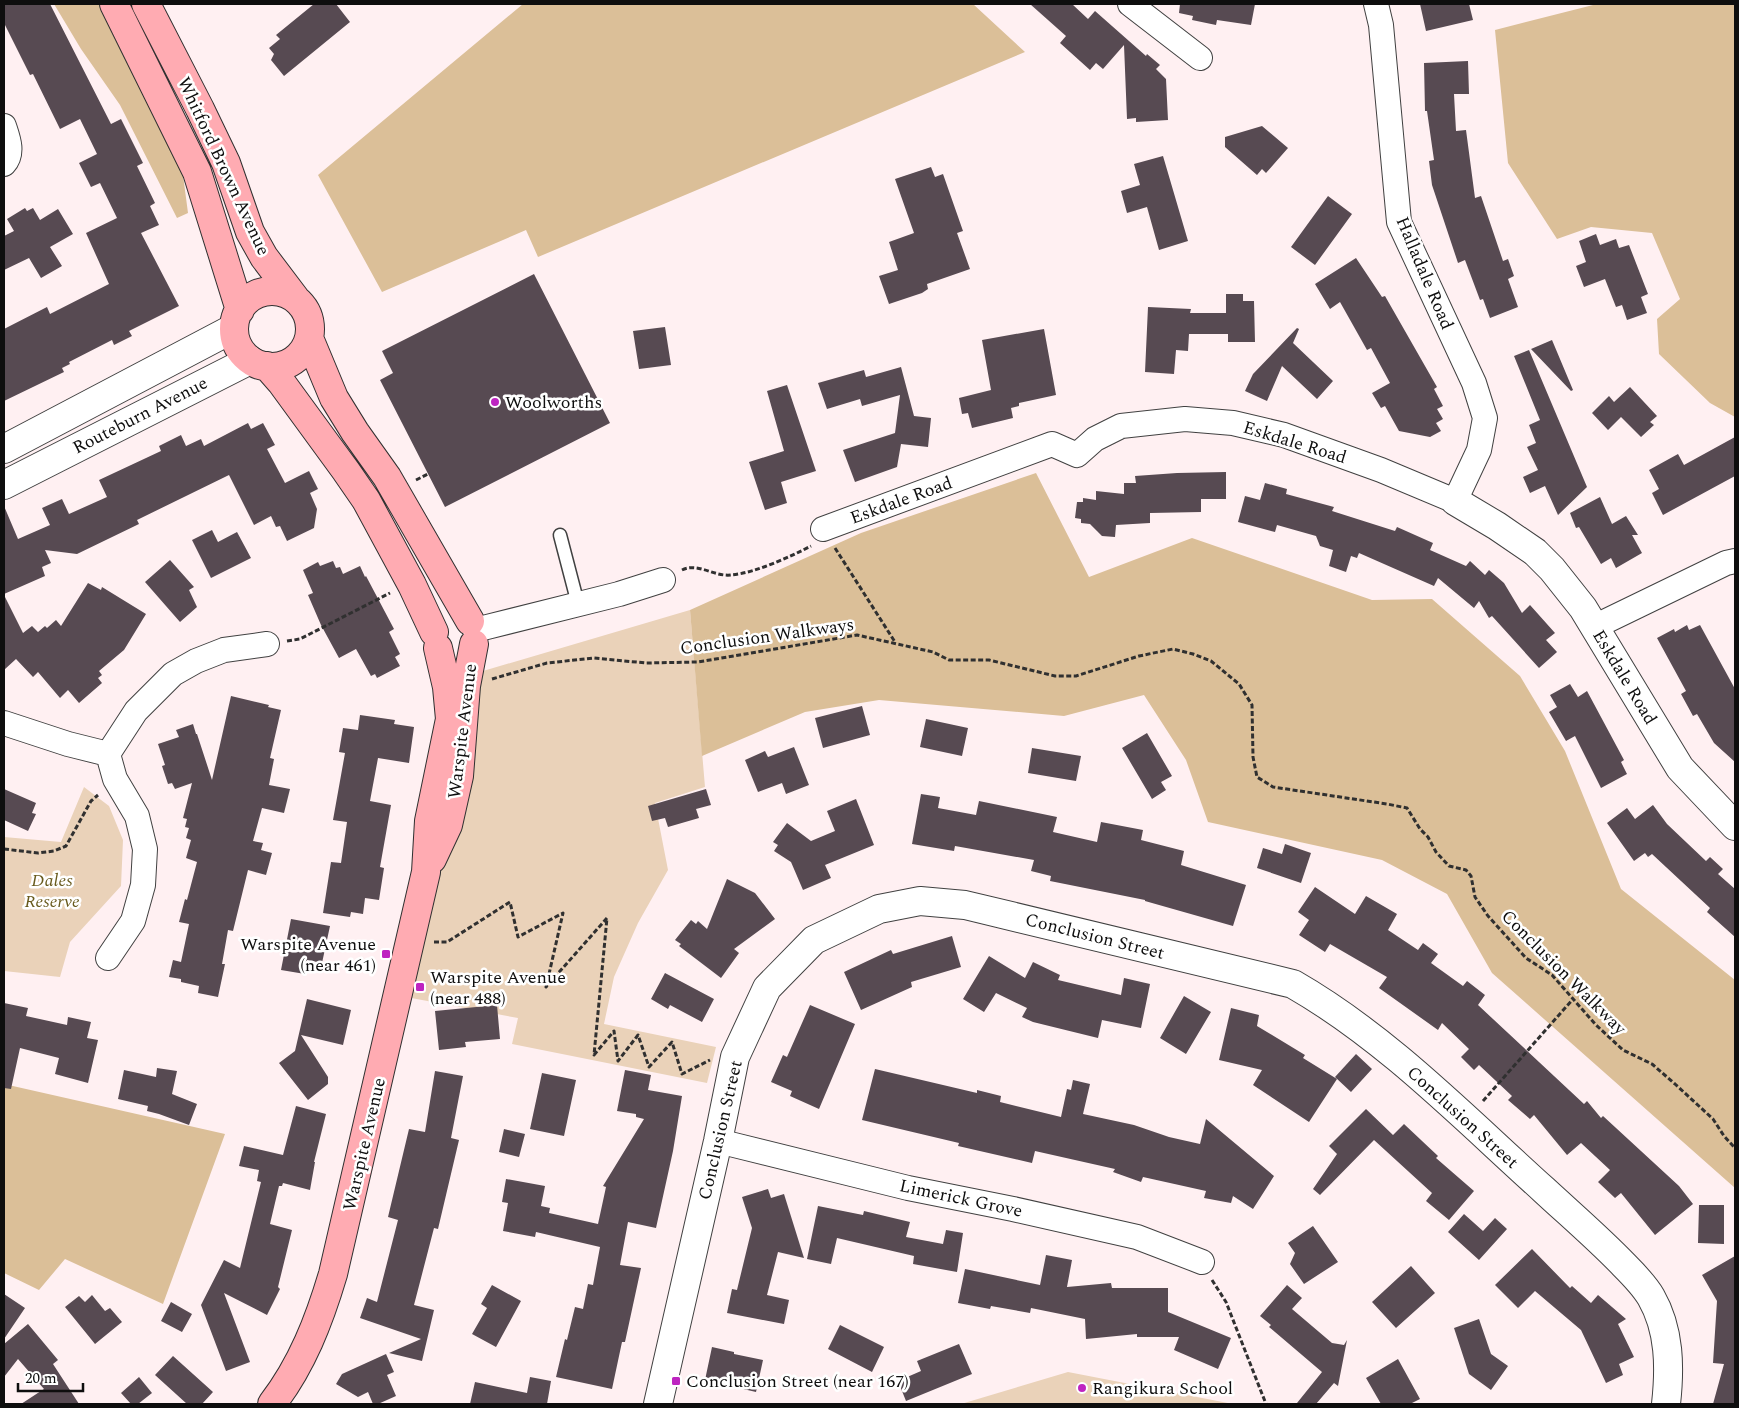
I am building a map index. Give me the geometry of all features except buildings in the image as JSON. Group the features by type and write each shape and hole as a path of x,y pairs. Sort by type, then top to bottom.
{"main road":[{"name":"Whitford Brown Avenue","path":"114,4 197,172 237,319"},
{"name":"Whitford Brown Avenue","path":"146,4 196,100 226,163 250,232 264,257 295,298"},
{"path":"259,363 285,365 304,350 309,338 309,319 304,308 295,298 284,292 265,292 253,296 243,304 237,319 238,346 281,382 366,500 412,585 436,640 447,655 459,656 469,651 473,632 387,477 355,432 334,398 309,338"},
{"path":"436,640 440,621 447,616 459,615 473,632"},
{"name":"Warspite Avenue","path":"426,872 448,825 459,776 466,686 473,632"},
{"name":"Warspite Avenue","path":"272,1404 300,1360 312,1335 334,1274 426,872 429,821 450,719 447,687 436,640"}],"street":[{"path":"1130,4 1200,58"},
{"name":"Halladale Road","path":"1376,4 1380,24 1399,222 1474,383 1485,418 1479,450 1455,501"},
{"path":"4,126 10,144 8,160 4,164"},
{"name":"Routeburn Avenue","path":"30,471 10,446 126,385 237,319"},
{"name":"Routeburn Avenue","path":"4,484 140,415 259,363"},
{"path":"126,385 140,415"},
{"name":"Eskdale Road","path":"823,529 1052,444 1077,456 1095,439 1121,426 1185,420 1233,424 1284,435 1381,470 1455,501 1535,552 1552,569 1583,608 1680,768 1735,826"},
{"path":"1594,627 1735,560"},
{"path":"473,632 619,594 663,580"},
{"path":"108,958 133,921 143,885 144,849 137,816 115,779 108,754 136,711 173,674 196,661 224,650 267,644"},
{"path":"4,723 68,744 108,754"},
{"name":"Conclusion Street","path":"658,1404 718,1141 735,1057 767,988 814,940 879,909 920,901 966,905 1293,984 1319,999 1388,1050 1467,1119 1609,1249 1640,1282 1651,1298 1660,1317 1667,1342 1668,1386 1666,1404"},
{"name":"Limerick Grove","path":"718,1141 908,1188 1137,1237 1202,1262"}],"lane":[{"path":"560,535 578,604"}],"path":[{"path":"663,580 687,567 698,568 718,575 739,574 813,546 823,529 895,643"},
{"path":"267,644 300,640 398,589"},
{"name":"Conclusion Walkways","path":"466,686 547,663 594,658 646,663 698,662 857,635 895,643"},
{"name":"Conclusion Walkway","path":"895,643 933,652 949,660 988,660 1055,676 1076,676 1139,656 1173,649 1211,661 1239,684 1252,705 1252,757 1257,776 1273,786 1407,808 1420,829 1428,837 1436,852 1449,866 1466,870 1471,876 1475,896 1488,916 1526,958 1552,975 1607,1037 1623,1050 1652,1064 1686,1094 1713,1119 1724,1136 1735,1148"},
{"path":"4,849 38,853 54,851 66,846 91,801 115,779"},
{"path":"411,938 435,943 447,942 510,902 518,937 563,913 546,987 607,918 594,1055 614,1031 618,1061 638,1035 649,1067 672,1042 682,1074 710,1060 733,1066"},
{"path":"1467,1119 1573,999"},
{"path":"1202,1262 1226,1302 1266,1404"}],"green space":[{"path":"690,610 705,787 655,803 668,870 638,923 614,977 604,1024 716,1047 707,1083 512,1044 518,1018 406,997 456,679"},
{"name":"Dales Reserve","path":"84,787 109,806 123,840 121,886 70,942 60,977 4,971 4,837 61,842"},
{"name":"Rangikura School","path":"1068,1372 1233,1404 961,1404"}],"shaded area":[{"path":"54,4 102,4 181,160 188,213 177,218 120,105 81,49"},
{"path":"523,4 973,4 1025,52 538,257 526,230 382,292 318,175"},
{"path":"1597,4 1735,4 1735,417 1710,403 1659,354 1657,319 1680,299 1652,233 1591,227 1557,239 1508,163 1495,30"},
{"path":"1036,473 1089,577 1192,538 1372,600 1432,599 1520,676 1565,751 1621,889 1735,980 1735,1188 1492,973 1447,894 1382,860 1208,822 1186,760 1144,695 1064,716 879,700 805,712 702,756 690,610 861,533"},
{"path":"4,1084 225,1134 163,1304 65,1259 39,1290 4,1273"}],"place":[{"name":"Woolworths","path":"495,402"},
{"name":"Warspite Avenue (near 461)","path":"386,954"},
{"name":"Warspite Avenue (near 488)","path":"420,987"},
{"name":"Conclusion Street (near 167)","path":"676,1381"},
{"name":"Rangikura School","path":"1082,1388"}]}
